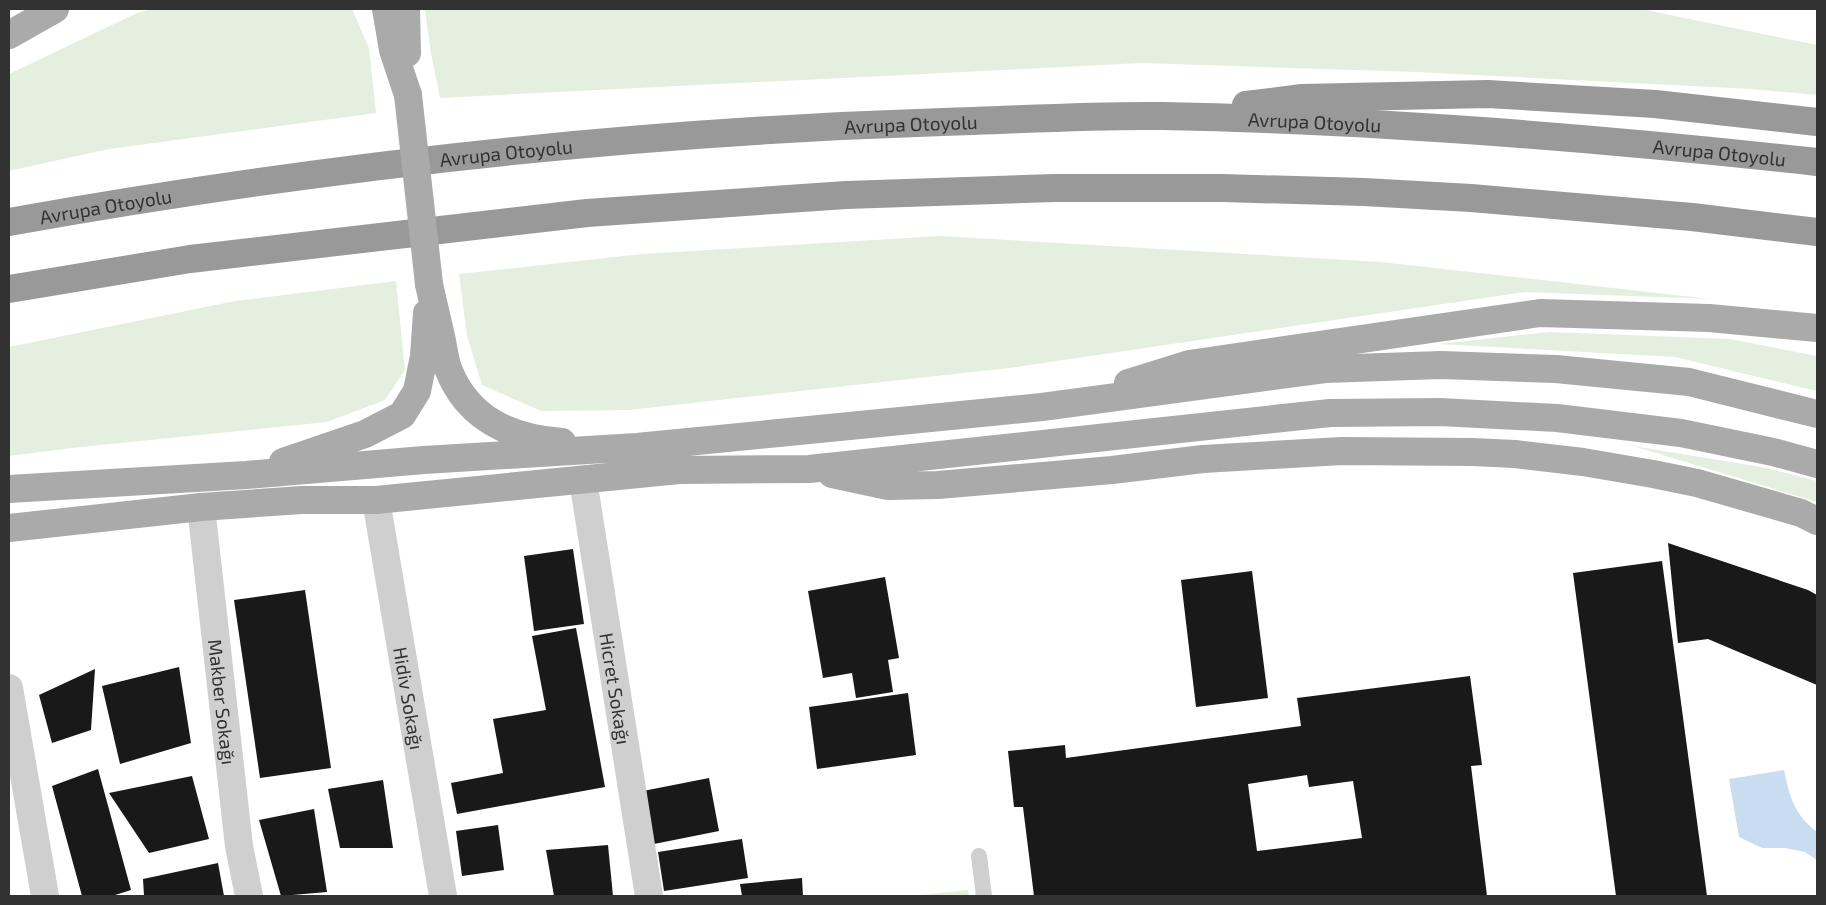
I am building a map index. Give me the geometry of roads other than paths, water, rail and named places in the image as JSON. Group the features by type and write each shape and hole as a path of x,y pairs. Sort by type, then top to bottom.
{"highway":[{"path":"1156,116 1302,98 1488,94 1654,104 1817,122"},
{"name":"Avrupa Otoyolu","path":"9,222 300,176 451,158 727,133 860,125 1156,116 1331,121 1634,143 1817,162"},
{"path":"9,289 190,259 587,213 846,195 1055,188 1222,188 1364,192 1452,197 1692,216 1813,233"}],"main road":[{"path":"9,35 55,9"},
{"path":"386,9 393,50 408,95"},
{"path":"406,9 408,95 429,284 448,369 461,397 479,414 499,428 546,441 637,447"},
{"path":"246,475 366,434 402,415 417,392 424,356 429,284"},
{"path":"1060,405 1189,364 1540,314 1709,318 1817,328"},
{"path":"9,489 246,475 424,460 637,447 1060,405 1325,370 1441,365 1556,369 1689,382 1817,414"},
{"path":"9,528 201,508 302,500 376,500 679,470 809,469 1330,413 1440,412 1557,418 1680,433 1773,452 1817,464"},
{"path":"809,469 888,486 938,485 1223,458 1342,451 1515,454 1583,462 1697,483 1812,517"}],"street":[{"name":"Hicret Sokağı","path":"583,480 649,896"},
{"name":"Hidiv Sokağı","path":"376,500 443,896"},
{"name":"Makber Sokağı","path":"201,508 240,846 249,896"},
{"path":"9,688 44,896"}],"lane":[{"path":"978,856 984,896"}],"water":[{"path":"1784,770 1794,805 1803,819 1817,832 1817,860 1805,852 1785,848 1762,848 1739,837 1729,779"}]}
